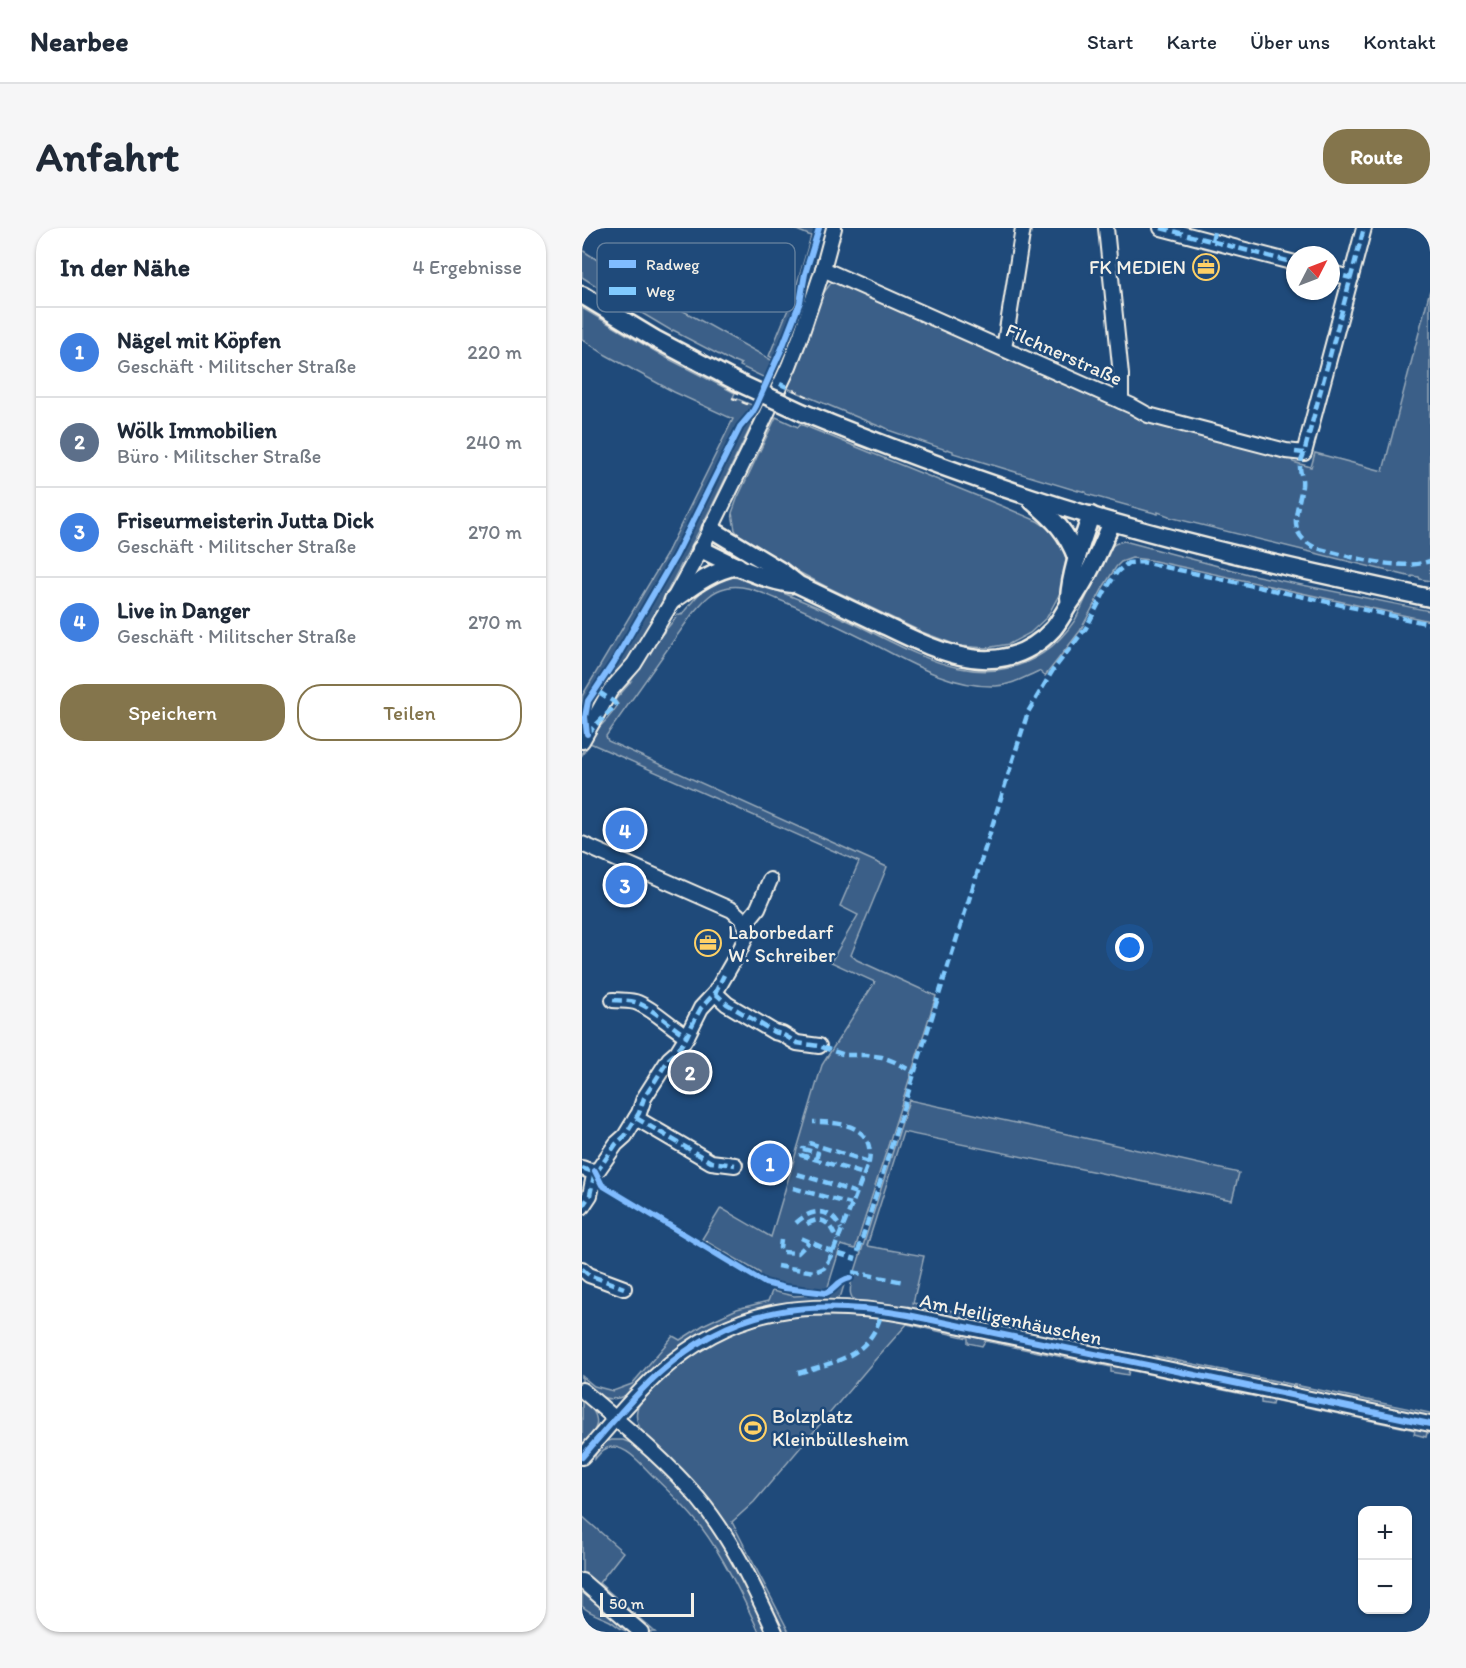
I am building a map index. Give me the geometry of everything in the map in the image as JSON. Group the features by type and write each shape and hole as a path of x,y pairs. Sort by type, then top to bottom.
{"main road":[{"path":"582,295 597,304"},
{"path":"611,312 736,390 807,405 923,460 1112,522 1302,570 1430,598"},
{"path":"1024,494 1062,529 1077,559"},
{"path":"1069,605 1077,559 1091,515"},
{"path":"711,529 781,571 799,585 921,644 945,653 972,659 994,659 1003,658 1031,646 1053,629 1079,590 1112,522"},
{"path":"701,549 738,567 781,582 799,585"},
{"path":"673,600 708,576 728,568 738,567"}],"street":[{"path":"582,741 610,691 634,664 673,600 711,529 789,366 823,269 834,228"},
{"path":"1004,349 1023,228"},
{"path":"1106,228 1121,375 1121,401"},
{"path":"1161,228 1213,234 1286,260"},
{"path":"1340,275 1351,278 1364,228"},
{"name":"Filchnerstraße","path":"823,269 1148,415 1286,451 1304,453 1351,278"},
{"path":"582,844 732,910 746,923 747,928 745,939 715,993 696,1017 677,1052 669,1059 644,1098 625,1136 592,1169 590,1195 582,1207"},
{"path":"746,923 758,908 770,880"},
{"path":"715,993 727,1004 774,1032 797,1043 819,1046"},
{"path":"613,1000 637,1002 687,1036"},
{"path":"636,1118 711,1162 735,1165"},
{"path":"582,1269 589,1275 624,1287"},
{"name":"Am Heiligenhäuschen","path":"582,1457 660,1372 682,1354 713,1334 741,1322 775,1312 827,1306 871,1309 908,1315 1430,1424"},
{"path":"582,1390 677,1475 707,1510 740,1560 776,1632"},
{"path":"582,1581 641,1632"}],"path":[{"path":"787,387 807,405"},
{"path":"736,390 754,408"},
{"path":"704,1246 708,1240"}],"shaded area":[{"path":"792,228 816,228 802,277 801,293 797,296 795,291 811,236"},
{"path":"582,250 597,260 597,286 582,277"},
{"path":"834,279 1230,443 1291,458 1293,462 1311,467 1315,453 1383,471 1430,290 1430,581 1169,517 1158,512 1158,514 1086,494 1086,492 953,453 953,451 888,430 787,388 801,356 822,295"},
{"path":"582,308 665,357 735,393 733,397 754,406 739,424 670,561 588,697 582,721 582,696 665,557 733,419 674,392 606,355 582,339"},
{"path":"640,312 685,312 773,361 765,378 672,331"},
{"path":"787,312 794,312 774,359 769,356"},
{"path":"753,415 756,416 713,504 658,609 626,664 604,682 676,560 744,424"},
{"path":"776,417 798,427 800,424 1002,506 1037,521 1049,529 1060,541 1066,558 1064,581 1047,617 1030,633 1009,644 986,648 959,646 922,632 825,586 743,540 735,530 732,513"},
{"path":"1124,541 1248,574 1430,611 1430,621 1132,558 1121,562 1116,567 1080,631 1045,676 1039,671 1008,684 996,686 944,678 799,608 745,587 732,587 720,590 703,601 606,736 608,741 887,867 851,955 857,960 936,996 855,1249 841,1245 826,1293 760,1278 760,1273 702,1239 721,1208 771,1237 822,1065 875,982 831,962 858,915 840,906 859,862 590,743 582,755 587,741 610,716 618,704 615,700 629,684 659,638 703,590 718,580 738,577 750,580 839,616 921,656 970,670 994,670 1019,665 1043,653 1057,642 1075,620 1107,552 1113,545"},
{"path":"909,1100 1239,1173 1232,1200 903,1132 867,1246 924,1256 913,1303 943,1309 937,1314 856,1301 851,1295 851,1284"},
{"path":"840,1285 844,1285 841,1295 834,1300 790,1303 760,1309 629,1394 609,1399 582,1382 582,1376 594,1386 613,1391 632,1384 673,1336 680,1340 705,1324 737,1309 768,1301 772,1291 794,1296 830,1294"},
{"path":"948,1310 1032,1329 1027,1332 953,1318 947,1315"},
{"path":"839,1312 899,1319 1430,1429 1430,1433 1427,1433 1426,1437 1414,1434 1415,1430 1273,1400 1272,1405 1261,1403 1261,1398 1129,1370 1128,1375 1111,1372 1111,1367 985,1341 982,1346 968,1343 968,1338 907,1324 754,1502 732,1522 789,1632 782,1632 756,1575 738,1543 720,1516 642,1432 637,1421 637,1410 646,1395 676,1366 717,1339 762,1321 810,1313"},
{"path":"1155,1356 1430,1413 1430,1418 1194,1369 1159,1360"},
{"path":"582,1398 594,1411 597,1423 592,1435 582,1448"},
{"path":"612,1440 623,1440 636,1445 672,1480 697,1509 734,1562 768,1632 759,1632 733,1578 701,1527 638,1461 623,1450 613,1447 602,1451 595,1459 600,1446"},
{"path":"582,1516 623,1552 599,1583 655,1632 649,1632 582,1574"},
{"path":"582,1588 633,1632 623,1630 585,1609 582,1606"}],"marked path":[{"path":"1161,228 1286,261"},
{"path":"1212,241 1215,228"},
{"path":"1295,452 1304,453 1364,228"},
{"path":"1340,275 1351,278"},
{"path":"780,384 787,387"},
{"path":"1304,453 1300,465 1302,486 1296,521 1300,536 1306,542 1316,548 1373,562 1403,565 1430,561"},
{"path":"858,1252 1028,712 1053,670 1086,628 1117,572 1128,563 1142,562 1430,624"},
{"path":"587,734 616,705 596,690"},
{"path":"582,1168 590,1171 598,1170 616,1144 625,1136 639,1113 644,1098 669,1059 677,1052 701,1008 715,993 724,975"},
{"path":"715,993 727,1004 797,1043 819,1046 845,1055 882,1057 915,1073"},
{"path":"613,1000 638,1003 687,1036"},
{"path":"636,1118 711,1162 735,1165"},
{"path":"777,1266 815,1272 824,1268 833,1252 869,1162 867,1140 861,1133 845,1125 813,1122"},
{"path":"809,1143 869,1162"},
{"path":"816,1159 818,1153 803,1149 801,1155 864,1174"},
{"path":"582,1207 590,1195 595,1171"},
{"path":"797,1174 856,1193"},
{"path":"793,1188 851,1204"},
{"path":"796,1223 809,1214 821,1212 832,1217 841,1229"},
{"path":"807,1224 818,1220 823,1221 829,1226 837,1240"},
{"path":"801,1238 856,1259"},
{"path":"781,1240 782,1252 798,1253 809,1242"},
{"path":"582,1269 589,1275 624,1288"},
{"path":"852,1272 904,1282"},
{"path":"798,1373 839,1360 861,1348 877,1326 882,1311"}],"cycle path":[{"path":"587,734 585,717 588,701 614,662 676,555 740,427 756,406 800,302 805,274 819,228"},
{"path":"595,1171 602,1185 765,1283 826,1293 850,1278"},
{"path":"582,1457 639,1393 659,1373 688,1350 716,1333 746,1320 776,1312 807,1308 873,1310 908,1315 1430,1424"}],"place":[{"name":"FK MEDIEN","path":"1206,267"},
{"name":"Live in Danger","path":"625,830"},
{"name":"Friseurmeisterin Jutta Dick","path":"625,885"},
{"name":"Laborbedarf W. Schreiber","path":"708,943"},
{"name":"Wölk Immobilien","path":"690,1072"},
{"name":"Nägel mit Köpfen","path":"770,1163"},
{"name":"Bolzplatz Kleinbüllesheim","path":"753,1428"}]}
